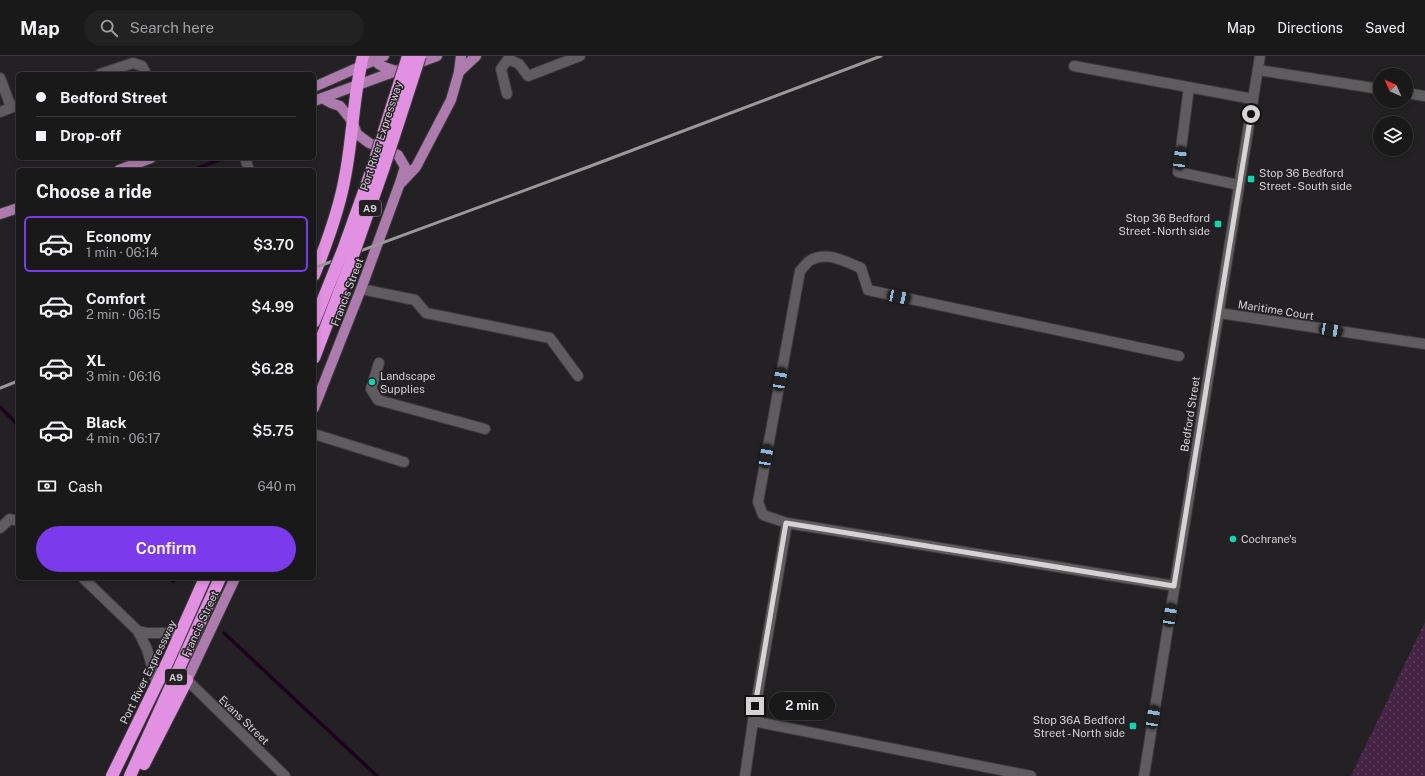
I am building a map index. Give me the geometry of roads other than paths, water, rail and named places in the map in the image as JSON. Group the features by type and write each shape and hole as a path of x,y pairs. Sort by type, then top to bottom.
{"highway":[{"name":"Port River Expressway","path":"316,317 343,250 408,56"},
{"name":"Port River Expressway","path":"316,353 350,264 420,56"},
{"path":"316,270 331,233 339,206 346,175 358,85 367,60"},
{"path":"181,633 186,612 198,580"},
{"name":"Port River Expressway","path":"112,776 157,685 204,580"},
{"name":"A9","path":"130,776 219,580"},
{"path":"138,776 187,680"}],"main road":[{"path":"316,86 367,60 384,56"},
{"path":"318,100 438,56"},
{"path":"400,183 416,167 451,100 459,72 461,56"},
{"path":"459,72 476,56"},
{"path":"367,60 396,71"},
{"path":"318,100 340,106 352,122 357,134 369,143 398,155 405,167 400,183"},
{"path":"124,168 146,160"},
{"name":"Francis Street","path":"316,403 361,289 400,183"},
{"path":"0,214 16,209"},
{"name":"Francis Street","path":"187,680 234,580"}],"street":[{"path":"507,94 501,69 508,59 519,64 528,76 580,56"},
{"name":"Bedford Street","path":"1144,776 1260,56"},
{"path":"106,72 133,62 142,66 145,72"},
{"path":"1074,66 1253,99"},
{"path":"1258,70 1373,88"},
{"path":"0,78 14,106 0,112"},
{"path":"1188,87 1178,172 1240,186"},
{"path":"1413,94 1425,96"},
{"path":"1174,586 786,523 763,515 758,502 800,271 810,260 823,256 837,258 861,268 868,290 1179,356"},
{"path":"361,289 415,300 426,313 550,338 578,376"},
{"name":"Maritime Court","path":"1218,313 1425,344"},
{"path":"379,363 371,389 378,400 484,429"},
{"path":"316,435 404,462"},
{"path":"0,528 10,519 16,520"},
{"path":"745,776 786,523"},
{"path":"85,580 138,631 147,650 157,685"},
{"path":"138,631 147,633 181,633"},
{"name":"Evans Street","path":"187,680 285,776"},
{"path":"753,721 1031,776"}],"waterway":[{"path":"198,168 219,160"},
{"path":"0,407 16,423"},
{"path":"224,633 377,776"}],"railway":[{"path":"316,267 588,167 881,56"},
{"path":"0,388 16,382"}],"place":[{"name":"Stop 36 Bedford Street - South side","path":"1251,179"},
{"name":"Stop 36 Bedford Street - North side","path":"1218,224"},
{"name":"Landscape Supplies","path":"372,382"},
{"name":"Cochrane's","path":"1233,539"},
{"name":"Stop 36A Bedford Street - North side","path":"1133,726"}]}
